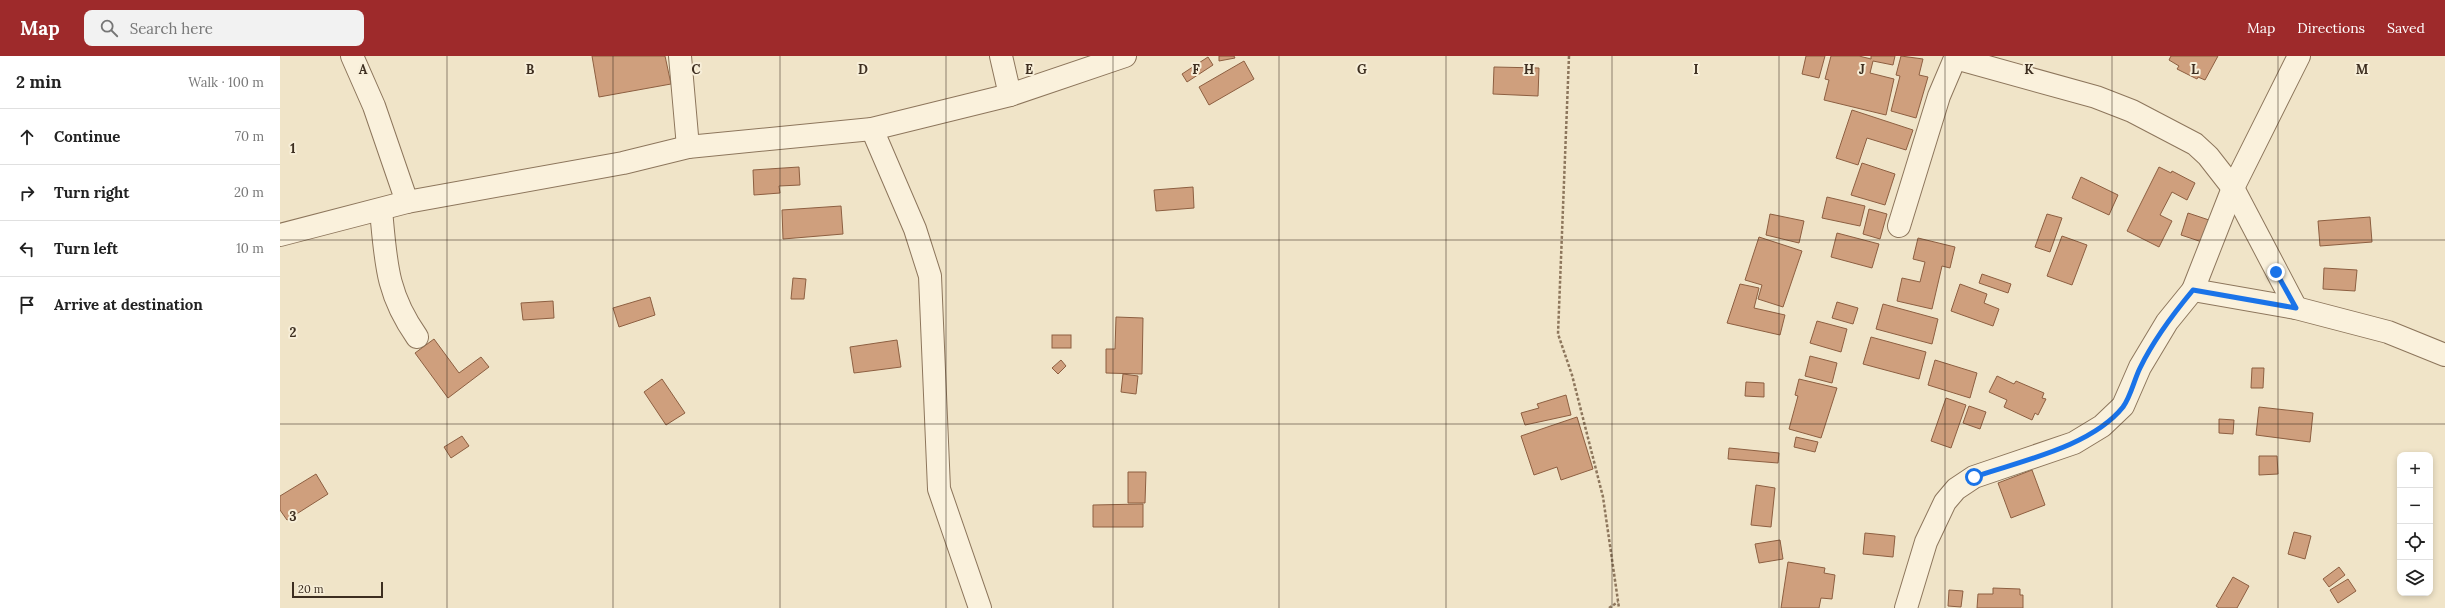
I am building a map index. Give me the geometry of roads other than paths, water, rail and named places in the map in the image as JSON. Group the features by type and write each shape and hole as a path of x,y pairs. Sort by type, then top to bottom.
{"street":[{"path":"352,56 374,106 407,202"},
{"path":"680,56 688,147"},
{"path":"1001,56 1010,95"},
{"path":"280,235 381,210 407,202 623,163 688,147 872,129 1010,95 1125,56"},
{"path":"1906,608 1926,542 1945,502 1956,489 1974,477 2074,443 2102,426 2123,406 2140,367 2167,322 2193,290 2233,188 2299,56"},
{"path":"1899,226 1939,96 1955,57 2096,97 2132,111 2194,144 2208,156 2233,188 2296,308"},
{"path":"872,129 914,229 930,276 939,489 980,608"},
{"path":"381,210 388,278 402,314 417,338"},
{"path":"2193,290 2296,308 2388,332 2445,355"}]}
